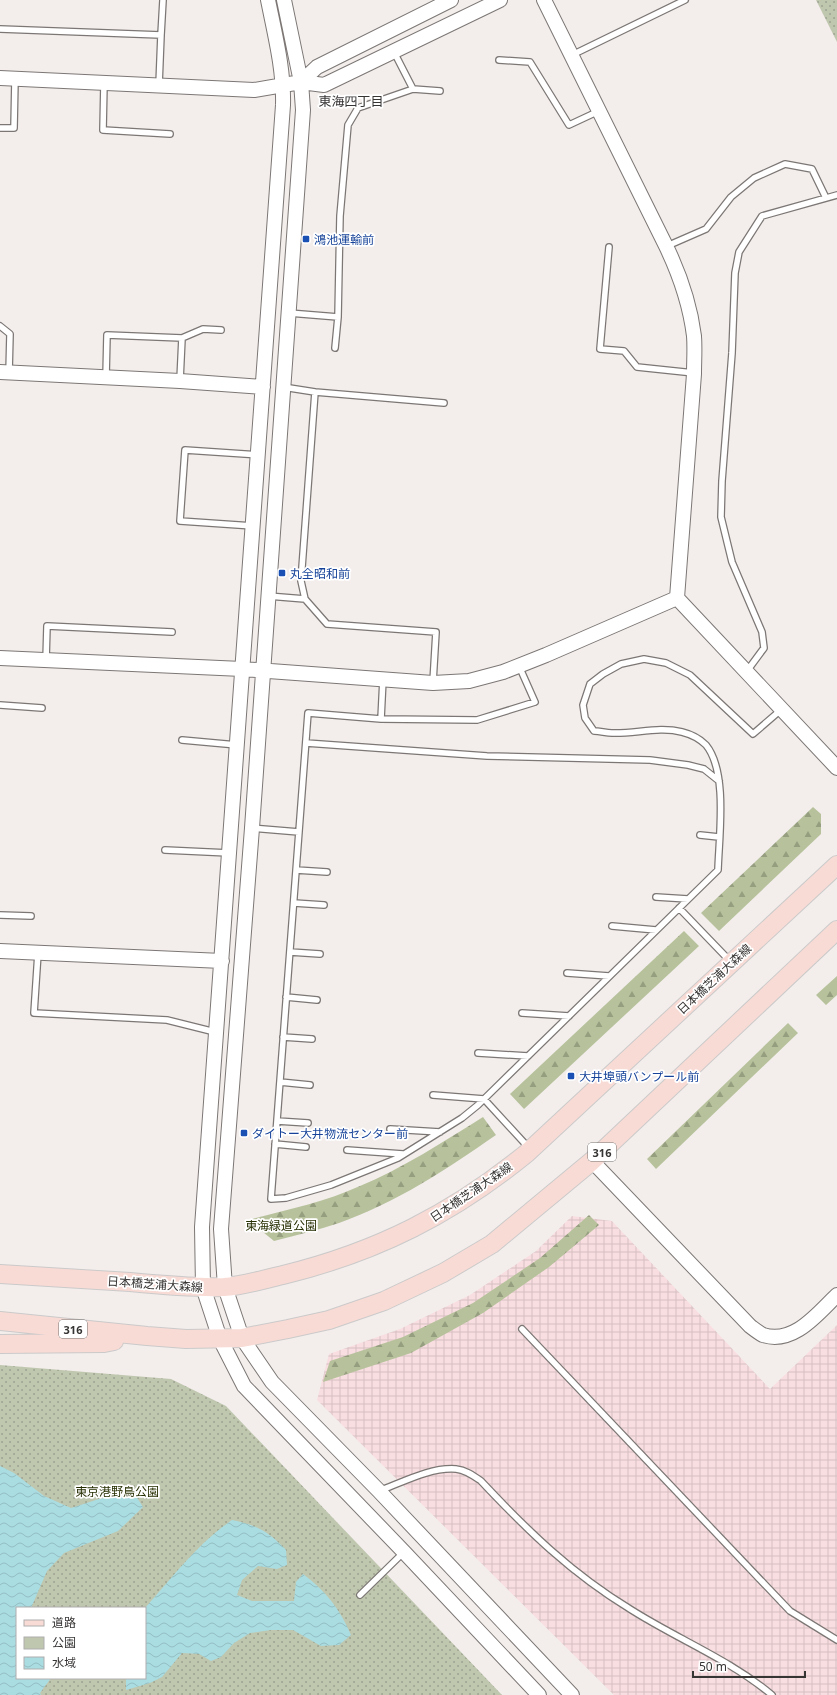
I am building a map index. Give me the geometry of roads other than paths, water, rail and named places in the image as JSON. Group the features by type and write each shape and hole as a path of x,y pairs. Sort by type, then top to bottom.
{"main road":[{"name":"日本橋芝浦大森線","path":"0,1274 204,1287 225,1287 320,1266 373,1247 420,1225 464,1199 495,1178 530,1149 837,864"},
{"name":"316","path":"0,1321 186,1339 242,1338 329,1320 384,1301 443,1273 492,1244 592,1161 837,930"},
{"path":"0,1262 90,1279"},
{"path":"0,1344 104,1343 147,1336"}],"street":[{"path":"268,0 284,85 284,105 202,1228 204,1287 220,1339 244,1386 539,1695"},
{"path":"284,0 301,82 303,110 262,670 252,828 221,1229 225,1287 242,1338 272,1382 379,1491 572,1695"},
{"path":"301,82 317,67 451,0"},
{"path":"0,78 254,90 301,82 324,85 500,0"},
{"path":"544,0 679,273 688,304 694,337 694,374 677,598 837,768"},
{"path":"4,372 263,387"},
{"path":"0,658 262,670 433,683 469,681 519,666 677,598"},
{"path":"0,950 222,961"},
{"path":"592,1161 750,1326 763,1335 775,1336 788,1334 800,1328 837,1294"}],"lane":[{"path":"159,86 163,0"},
{"path":"571,55 685,0"},
{"path":"0,29 161,35"},
{"path":"394,51 413,89"},
{"path":"498,60 530,62 569,125 599,111"},
{"path":"0,128 14,128 15,79"},
{"path":"104,83 103,130 170,134"},
{"path":"336,348 340,216 348,125 358,108 413,89 440,91"},
{"path":"666,246 706,228 731,197 754,178 785,164 812,169 826,198"},
{"path":"747,671 764,648 762,632 732,562 721,517 722,481 732,353 735,273 739,252 762,216 837,195"},
{"path":"609,247 600,349 624,351 637,367 694,374"},
{"path":"288,313 338,317"},
{"path":"0,326 10,334 4,372"},
{"path":"106,378 107,335 182,338 203,328 222,330"},
{"path":"180,381 182,338"},
{"path":"283,387 315,392 444,403"},
{"path":"315,392 301,581 305,599 327,624 436,632 433,683"},
{"path":"253,526 180,521 185,450 258,454"},
{"path":"268,596 305,599"},
{"path":"46,660 47,626 172,632"},
{"path":"519,666 535,702 477,720 381,719 308,713 271,1199 286,1198 331,1185 398,1158 462,1118 484,1099 718,870 721,800 719,781 713,756 705,744 696,737 682,732 613,733 594,731 584,718 583,705 590,684 603,674 621,664 644,659 666,663 690,675 753,734 783,709"},
{"path":"381,719 384,679"},
{"path":"0,705 42,708"},
{"path":"182,740 237,744"},
{"path":"306,743 487,756 650,760 688,765 704,769 719,781"},
{"path":"252,828 299,832"},
{"path":"700,835 719,837"},
{"path":"165,850 230,853"},
{"path":"296,870 326,872"},
{"path":"656,896 688,899"},
{"path":"294,903 324,905"},
{"path":"679,908 732,962"},
{"path":"0,915 31,916"},
{"path":"612,926 656,930"},
{"path":"38,952 34,1013 167,1020 217,1032"},
{"path":"290,952 320,954"},
{"path":"567,973 609,976"},
{"path":"286,997 317,1000"},
{"path":"522,1013 569,1016"},
{"path":"283,1037 312,1040"},
{"path":"478,1053 528,1056"},
{"path":"280,1082 310,1085"},
{"path":"433,1095 484,1099 530,1149"},
{"path":"277,1121 308,1123"},
{"path":"390,1129 440,1132"},
{"path":"275,1144 306,1147"},
{"path":"347,1150 403,1154"},
{"path":"522,1330 790,1611 837,1640"},
{"path":"379,1491 437,1471 457,1469 472,1474 481,1481 536,1539 582,1577 632,1611 737,1669 772,1695"},
{"path":"360,1595 404,1552"}],"water":[{"path":"0,1466 14,1473 44,1496 71,1508 99,1499 134,1493 143,1507 118,1531 64,1553 47,1571 31,1607 16,1607 16,1679 50,1679 40,1693 41,1695 0,1695"},
{"path":"232,1520 249,1524 274,1538 286,1550 287,1565 277,1569 258,1566 242,1580 237,1595 252,1601 294,1601 296,1582 303,1574 325,1593 337,1608 351,1635 339,1645 321,1646 293,1630 271,1630 250,1633 234,1643 221,1657 211,1661 199,1654 182,1653 162,1677 150,1683 126,1690 126,1679 146,1679 146,1607 196,1550"}],"place":[{"name":"鴻池運輸前","path":"306,239"},
{"name":"丸全昭和前","path":"282,573"},
{"name":"大井埠頭バンプール前","path":"571,1076"},
{"name":"ダイトー大井物流センター前","path":"244,1133"}],"district":[{"name":"東海四丁目","path":"351,101"}],"park label":[{"name":"東海緑道公園","path":"281,1225"},
{"name":"東京港野鳥公園","path":"117,1491"}]}
